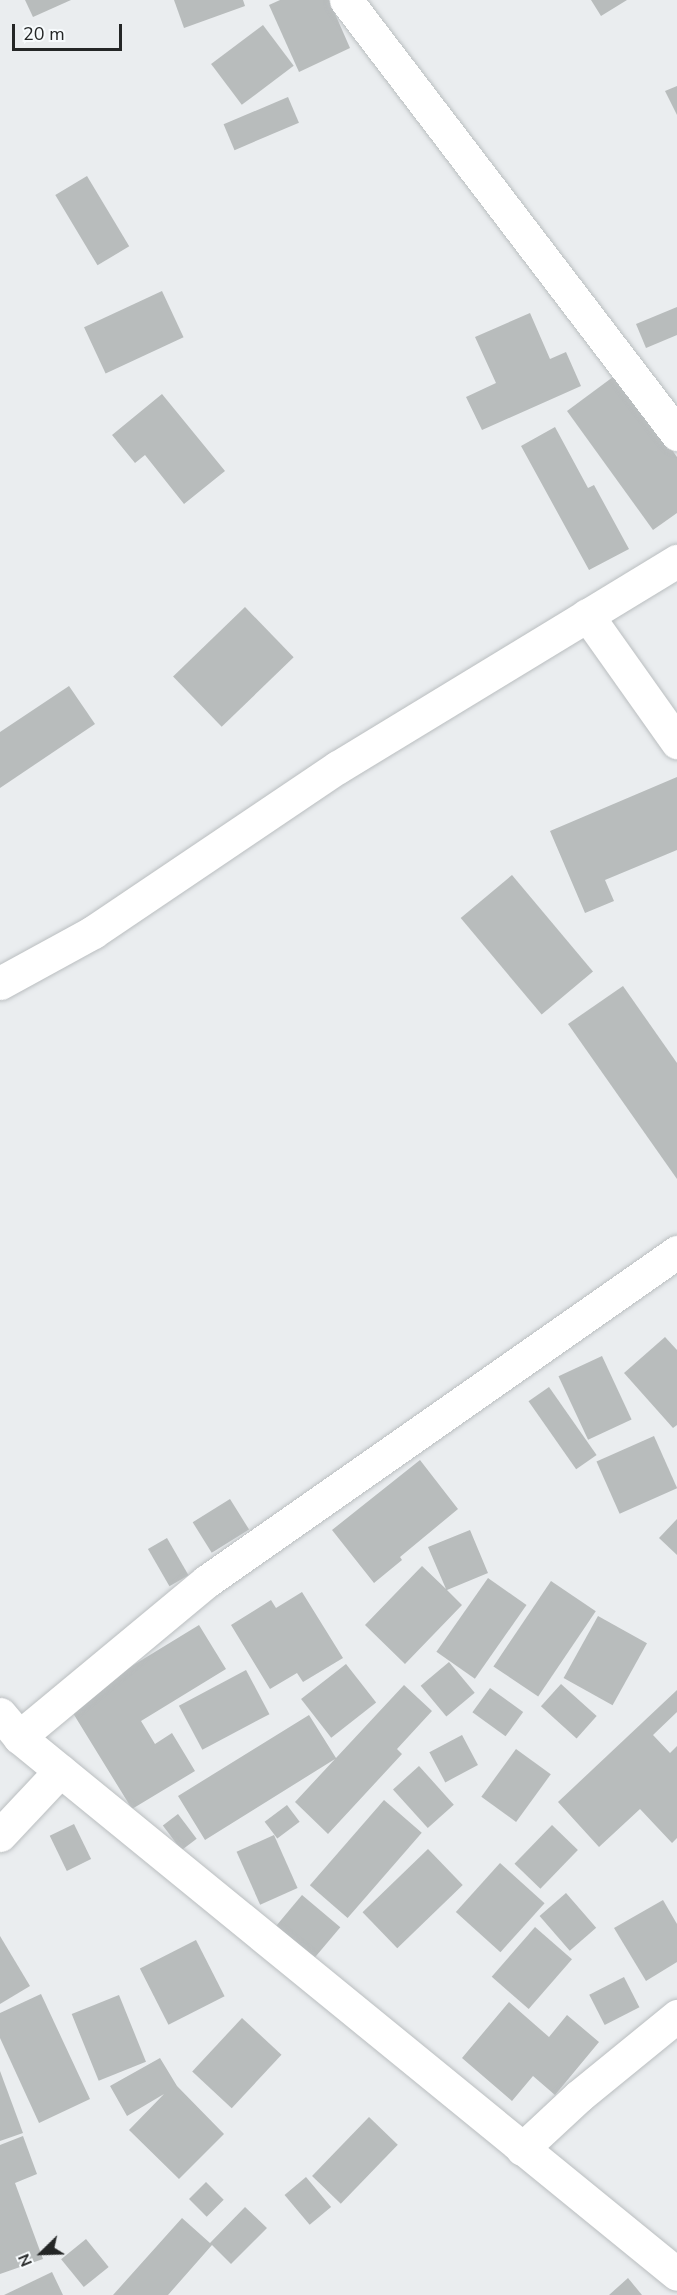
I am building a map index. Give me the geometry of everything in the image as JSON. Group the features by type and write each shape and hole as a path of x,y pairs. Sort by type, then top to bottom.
{"street":[{"path":"346,0 677,434"},
{"path":"0,983 93,932 338,767 677,561"},
{"path":"588,615 677,742"},
{"path":"677,1252 207,1581 10,1726 60,1770 677,2274"},
{"path":"0,1835 60,1770"},
{"path":"522,2149 579,2096 677,2016"}],"building":[{"path":"25,0 71,0 33,17"},
{"path":"174,0 243,0 245,6 184,28"},
{"path":"280,0 329,0 350,48 299,72 269,5"},
{"path":"591,0 627,0 601,16"},
{"path":"263,25 294,66 242,105 211,64"},
{"path":"677,86 677,115 665,91"},
{"path":"288,97 299,123 235,150 224,124"},
{"path":"87,176 129,246 98,265 55,195"},
{"path":"162,291 184,337 106,374 84,327"},
{"path":"677,307 677,335 646,348 636,324"},
{"path":"530,313 550,359 566,352 581,386 482,430 466,397 496,383 475,337"},
{"path":"617,374 677,457 677,513 653,530 567,411"},
{"path":"162,394 225,471 184,504 145,455 135,463 112,435"},
{"path":"555,427 588,488 594,485 629,549 589,570 521,446"},
{"path":"245,607 294,657 222,727 173,676"},
{"path":"69,686 95,724 0,788 0,732"},
{"path":"677,777 677,850 605,880 614,901 585,913 550,831"},
{"path":"512,875 593,972 542,1015 461,918"},
{"path":"623,986 677,1063 677,1179 568,1024"},
{"path":"665,1337 677,1350 677,1425 673,1428 624,1373"},
{"path":"602,1356 632,1419 588,1440 558,1376"},
{"path":"549,1387 597,1455 576,1469 529,1401"},
{"path":"654,1436 677,1488 620,1514 596,1462"},
{"path":"420,1460 458,1509 400,1557 402,1560 374,1583 332,1530"},
{"path":"230,1499 249,1530 212,1553 193,1522"},
{"path":"677,1519 677,1555 659,1538"},
{"path":"470,1530 488,1573 447,1590 462,1605 405,1664 365,1625 422,1566 446,1589 428,1547"},
{"path":"167,1538 188,1575 169,1586 148,1549"},
{"path":"488,1578 527,1605 475,1679 436,1652"},
{"path":"551,1581 596,1611 538,1697 493,1666"},
{"path":"302,1592 343,1658 303,1682 297,1673 270,1689 231,1625 271,1600 276,1608"},
{"path":"598,1616 647,1643 613,1705 564,1678"},
{"path":"199,1625 226,1669 141,1721 155,1744 172,1733 195,1771 132,1809 68,1705"},
{"path":"449,1662 475,1693 446,1716 421,1686"},
{"path":"346,1664 376,1703 331,1738 301,1699"},
{"path":"246,1670 269,1714 202,1750 179,1706"},
{"path":"561,1684 597,1716 577,1738 541,1706"},
{"path":"404,1685 432,1711 397,1749 402,1754 328,1834 295,1802 335,1759 205,1840 178,1796 309,1715 336,1758"},
{"path":"490,1688 523,1712 506,1736 472,1712"},
{"path":"677,1690 677,1712 653,1735 670,1753 677,1746 677,1838 672,1843 640,1809 599,1847 558,1802"},
{"path":"462,1735 478,1765 445,1782 429,1752"},
{"path":"516,1749 551,1774 516,1822 481,1797"},
{"path":"419,1766 454,1805 428,1828 393,1789"},
{"path":"384,1800 422,1833 348,1918 310,1885"},
{"path":"287,1805 300,1822 277,1839 265,1822"},
{"path":"178,1814 197,1839 181,1850 163,1825"},
{"path":"74,1824 91,1859 67,1871 50,1836"},
{"path":"552,1825 578,1850 540,1889 514,1864"},
{"path":"274,1835 298,1888 260,1905 237,1852"},
{"path":"428,1849 463,1885 397,1948 363,1912"},
{"path":"500,1863 545,1903 500,1952 456,1912"},
{"path":"566,1893 596,1928 570,1951 540,1916"},
{"path":"302,1895 340,1927 315,1958 276,1926"},
{"path":"663,1900 677,1924 677,1962 646,1981 614,1928"},
{"path":"535,1927 572,1959 529,2009 492,1977"},
{"path":"0,1936 30,1986 0,2004"},
{"path":"196,1940 225,1996 168,2025 140,1969"},
{"path":"624,1977 639,2007 605,2025 589,1995"},
{"path":"41,1994 90,2099 39,2123 0,2038 0,2013"},
{"path":"119,1995 146,2062 99,2081 72,2014"},
{"path":"509,2002 549,2037 567,2015 599,2042 555,2095 533,2076 512,2101 462,2058"},
{"path":"242,2018 281,2055 232,2108 192,2071"},
{"path":"160,2058 177,2086 224,2134 179,2179 129,2130 164,2094 127,2116 110,2086"},
{"path":"0,2071 23,2133 0,2141"},
{"path":"369,2117 398,2145 341,2204 312,2176"},
{"path":"23,2136 37,2174 15,2183 43,2259 0,2274 0,2145"},
{"path":"306,2177 331,2207 310,2225 285,2195"},
{"path":"206,2182 224,2200 207,2217 189,2199"},
{"path":"245,2207 267,2228 231,2264 212,2245 168,2295 113,2295 182,2218 210,2243"},
{"path":"86,2239 109,2267 84,2287 61,2259"},
{"path":"52,2272 63,2295 4,2295"},
{"path":"628,2278 642,2295 609,2295"}]}
